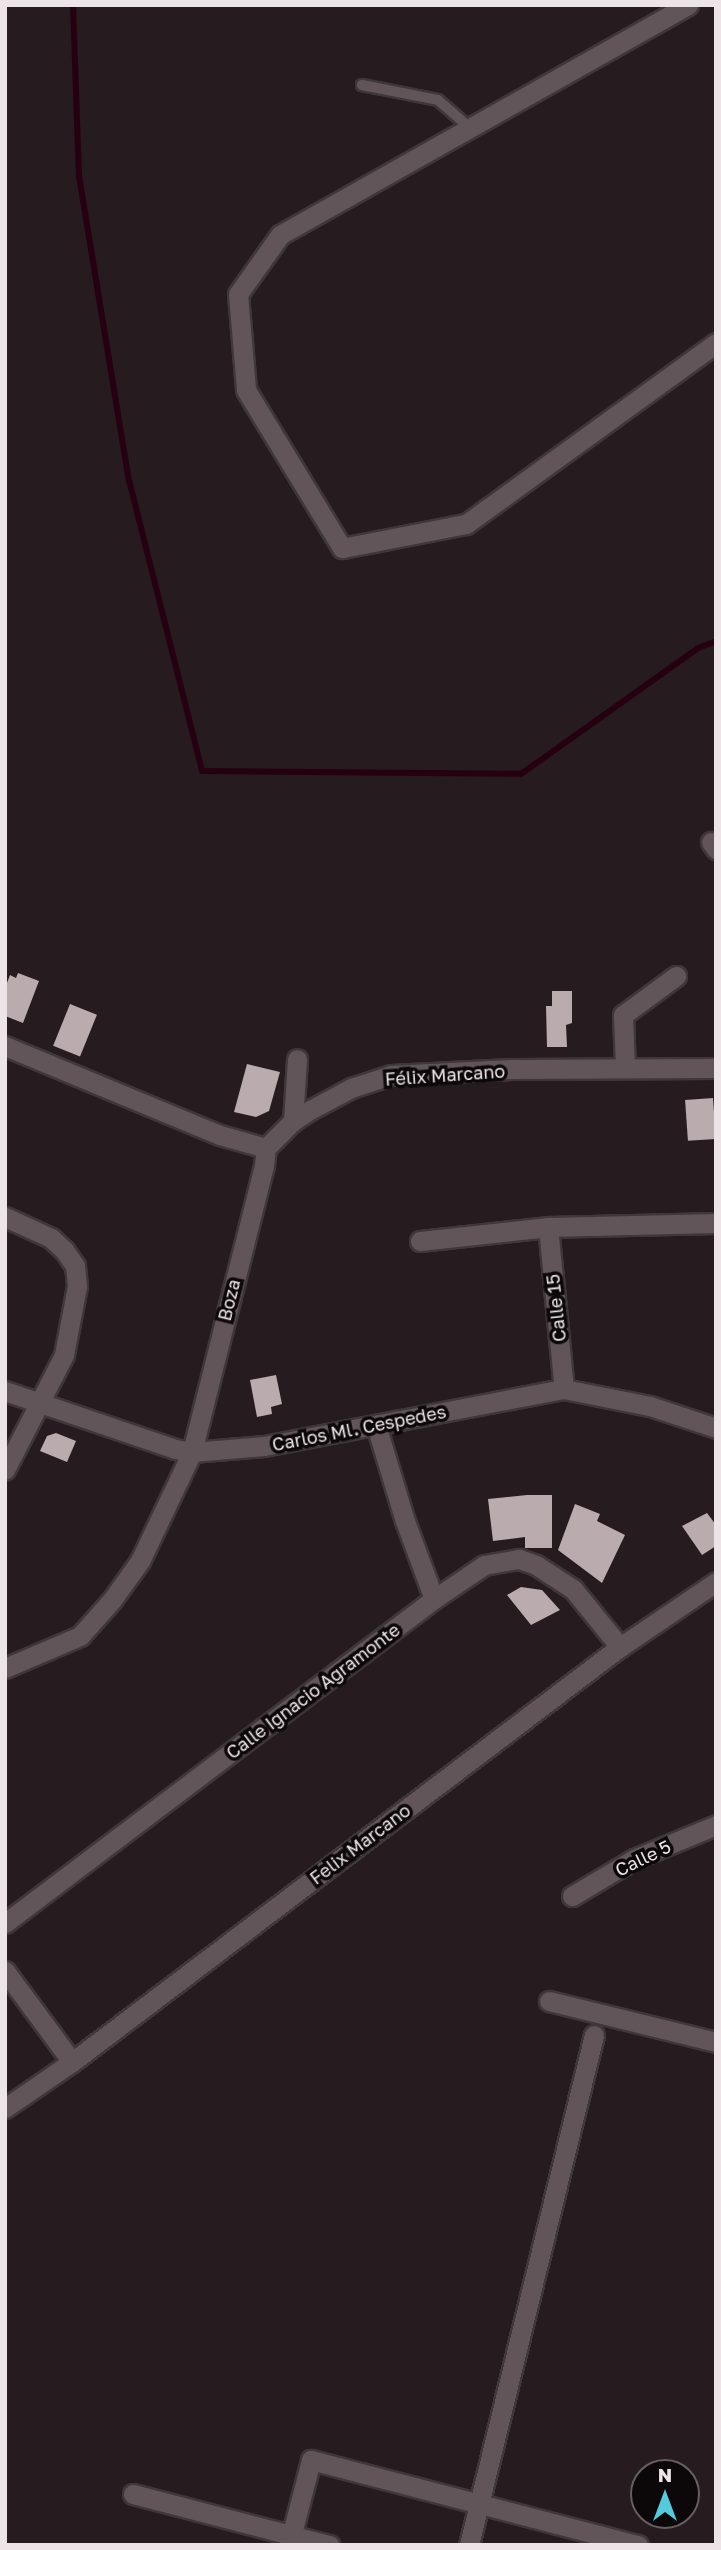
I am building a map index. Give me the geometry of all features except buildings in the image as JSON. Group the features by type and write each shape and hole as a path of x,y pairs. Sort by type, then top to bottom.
{"street":[{"path":"688,5 280,235 238,294 246,390 342,548 467,524 716,343"},
{"path":"625,1067 623,1015 676,976"},
{"path":"5,1046 220,1135 266,1148"},
{"path":"293,1121 297,1059"},
{"name":"Félix Marcano","path":"266,1148 293,1121 351,1088 391,1075 625,1067 716,1068"},
{"name":"Boza","path":"5,1668 80,1636 112,1600 140,1561 192,1452 266,1148"},
{"path":"5,1217 51,1238 75,1266 76,1305 67,1342 40,1404 5,1470"},
{"path":"420,1241 548,1227 716,1223"},
{"name":"Calle 15","path":"548,1227 564,1390"},
{"name":"Carlos Ml. Cespedes","path":"5,1391 175,1449 192,1452 264,1446 564,1390 650,1406 716,1428"},
{"path":"376,1425 405,1521 434,1599"},
{"name":"Calle Ignacio Agramonte","path":"5,1923 434,1599 484,1565 519,1559 573,1589 621,1647"},
{"name":"Felix Marcano","path":"5,2108 72,2062 621,1647 711,1590"},
{"name":"Calle 5","path":"572,1896 634,1859 716,1825"},
{"path":"5,1971 72,2062"},
{"path":"549,2001 716,2042"},
{"path":"469,2545 594,2035"},
{"path":"290,2540 311,2460 479,2506 638,2545"},
{"path":"133,2494 290,2540 329,2545"}],"lane":[{"path":"362,85 438,100 470,128"}],"waterway":[{"path":"73,5 79,176 129,480 202,771 521,774 698,648 716,641"}]}
